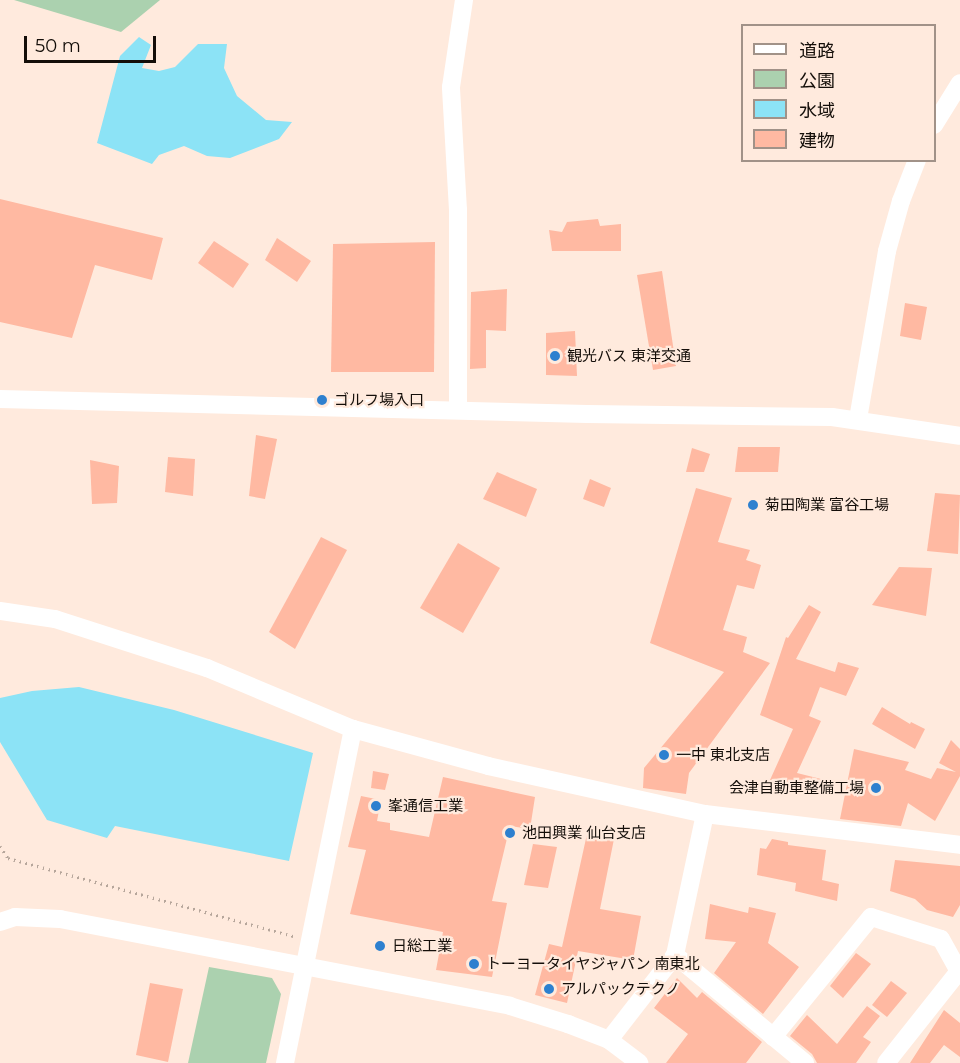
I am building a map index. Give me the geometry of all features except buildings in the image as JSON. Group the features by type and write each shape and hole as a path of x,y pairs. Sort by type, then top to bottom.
{"street":[{"path":"458,411 458,210 451,87 464,0"},
{"path":"936,122 960,83"},
{"path":"858,419 888,251 901,201 916,162"},
{"path":"0,399 458,411 754,414 858,419 960,436"},
{"path":"0,611 55,619 207,668 353,729 488,766 705,814 960,845"},
{"path":"285,1063 353,729"},
{"path":"609,1040 675,955 705,814"},
{"path":"0,922 15,917 60,918 510,1006 568,1023 609,1040 639,1063"},
{"path":"773,1037 871,917 941,939 959,971 886,1063"},
{"path":"675,955 805,1063"}],"path":[{"path":"0,846 8,858 311,941"}],"green space":[{"path":"14,0 160,0 121,32"},
{"path":"209,967 272,978 281,994 266,1063 188,1063"}],"water":[{"path":"139,37 151,45 142,68 159,71 175,67 198,44 227,44 224,68 237,96 266,120 292,122 279,139 230,158 207,156 184,146 159,155 152,164 97,143 120,56"},
{"path":"79,687 174,710 313,753 289,861 115,826 107,838 47,820 0,742 0,698 32,691"}],"place":[{"name":"観光バス 東洋交通","path":"555,356"},
{"name":"ゴルフ場入口","path":"322,400"},
{"name":"菊田陶業 富谷工場","path":"753,505"},
{"name":"一中 東北支店","path":"664,755"},
{"name":"会津自動車整備工場","path":"876,788"},
{"name":"峯通信工業","path":"376,806"},
{"name":"池田興業 仙台支店","path":"510,833"},
{"name":"日総工業","path":"380,946"},
{"name":"トーヨータイヤジャパン 南東北","path":"474,964"},
{"name":"アルパックテクノ","path":"549,989"}]}
